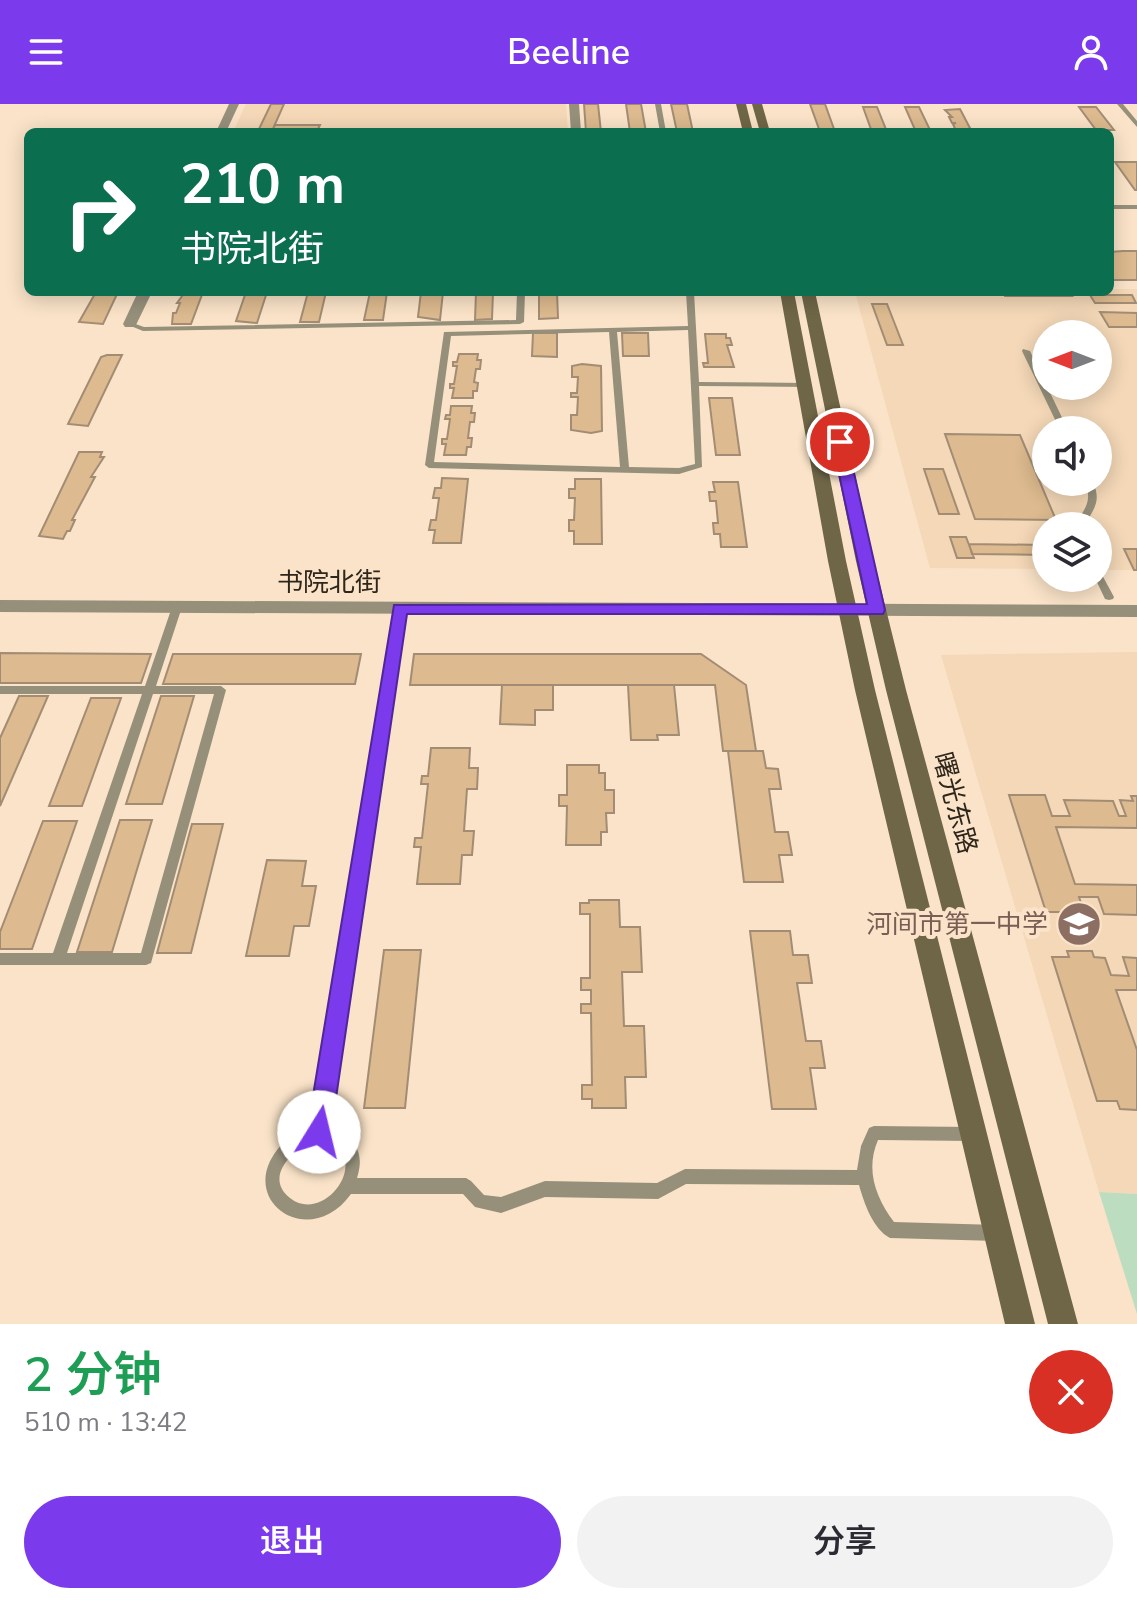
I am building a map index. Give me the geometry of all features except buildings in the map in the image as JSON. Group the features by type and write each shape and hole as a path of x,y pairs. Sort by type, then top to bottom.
{"main road":[{"path":"741,104 747,128"},
{"path":"757,104 764,128"},
{"path":"788,296 846,603 1020,1324"},
{"name":"曙光东路","path":"809,296 875,603 1063,1324"}],"street":[{"path":"223,128 234,104"},
{"path":"574,104 576,128"},
{"path":"130,324 143,296"},
{"name":"书院北街","path":"0,593 846,603 1137,597"},
{"name":"书院北街","path":"0,606 400,609 846,603"},
{"name":"书院北街","path":"875,603 1137,611"}],"lane":[{"path":"658,104 662,128"},
{"path":"1120,104 1137,125"},
{"path":"1114,207 1137,207"},
{"path":"130,324 143,329 520,322 521,296"},
{"path":"690,296 692,328 695,384 699,465 679,471 429,465 447,334 692,328"},
{"path":"613,330 625,469"},
{"path":"1026,351 1057,416"},
{"path":"695,384 805,385"},
{"path":"1106,592 1109,597"},
{"path":"58,959 177,607"},
{"path":"319,1132 400,609"},
{"path":"0,690 221,690 146,959 0,959"},
{"path":"319,1132 340,1138 349,1147 354,1172 349,1186 330,1207 316,1212 290,1209 275,1189 276,1163 291,1143 319,1132"},
{"path":"973,1134 874,1133 867,1145 863,1178 876,1213 890,1230 998,1233"},
{"path":"349,1186 466,1186 480,1202 501,1205 545,1189 658,1191 685,1176 863,1178"}],"shaded area":[{"path":"246,104 566,104 568,128 235,128"},
{"path":"1114,289 1137,289 1137,570 1112,570 1112,512 1032,512 1032,569 930,568 856,296 1114,296"},
{"name":"河间市第一中学","path":"1137,652 1137,1194 1099,1192 941,655"}],"green space":[{"path":"1099,1192 1137,1194 1137,1314"}],"place":[{"name":"河间市第一中学","path":"1079,924"}],"route":[{"path":"319,1132 400,609 877,610 840,442"}]}
